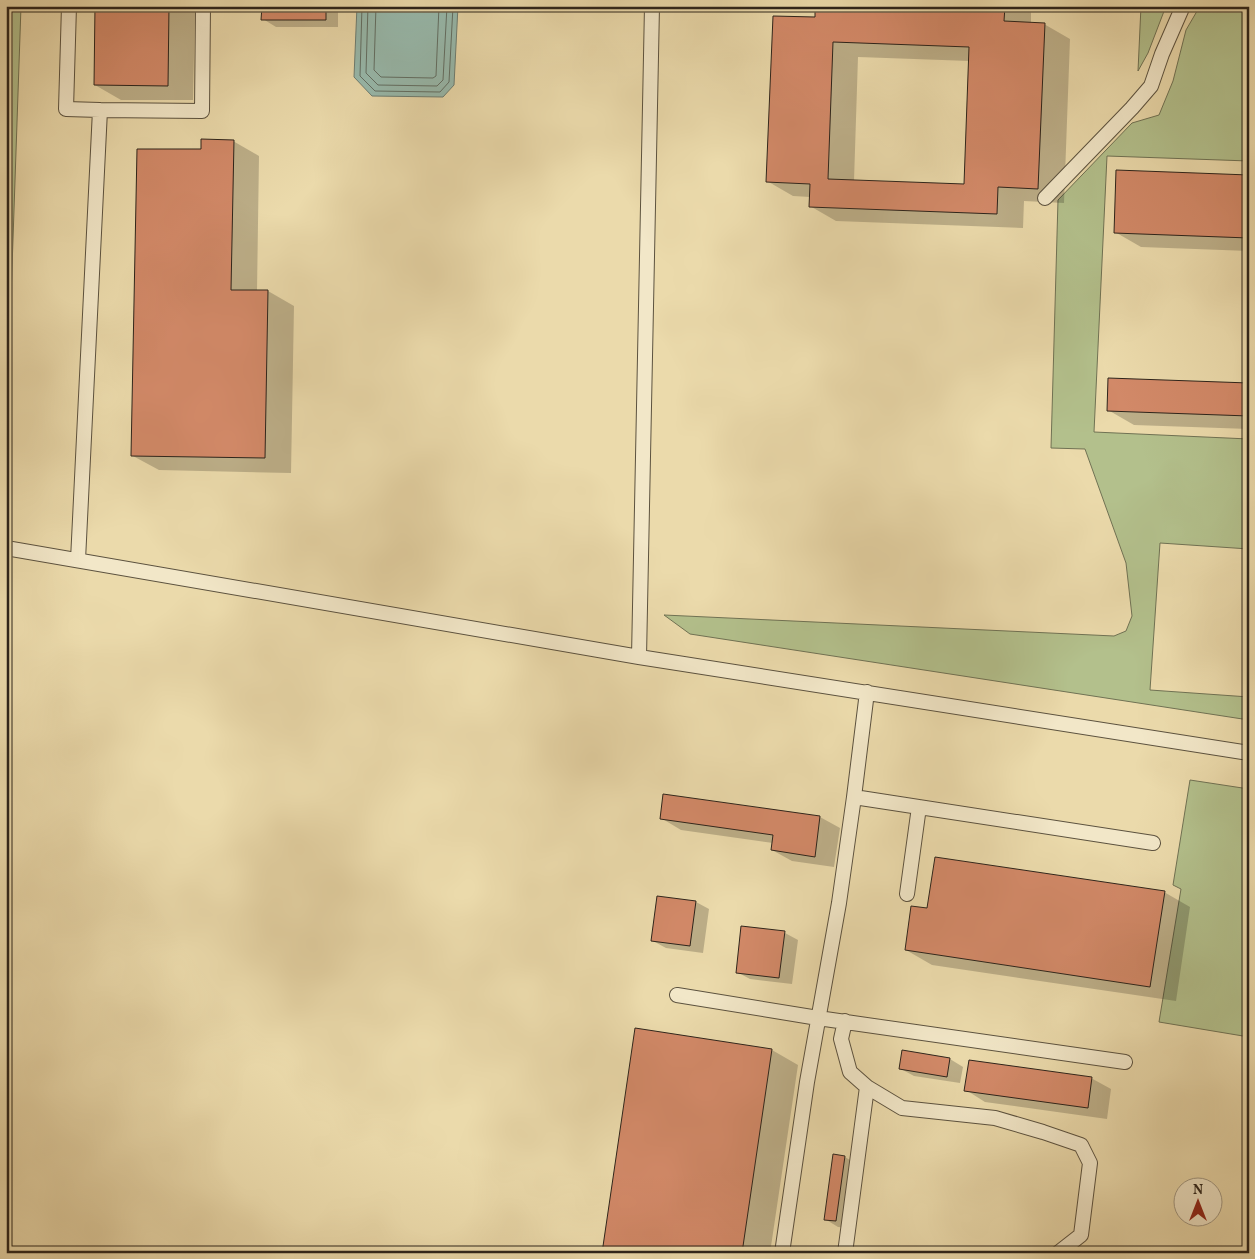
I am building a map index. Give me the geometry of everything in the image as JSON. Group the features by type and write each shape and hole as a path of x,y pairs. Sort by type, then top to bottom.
{"lane":[{"path":"69,6 66,109 202,111 203,6"},
{"path":"639,657 652,6"},
{"path":"1045,198 1151,86 1162,54 1183,6"},
{"path":"78,560 100,110"},
{"path":"6,548 639,657 1249,753"},
{"path":"782,1253 818,1018 838,903 867,692"},
{"path":"854,797 1153,843"},
{"path":"907,894 919,807"},
{"path":"677,995 818,1018 1125,1062"},
{"path":"844,1021 841,1039 850,1072 866,1087 902,1108 995,1118 1081,1145 1090,1163 1082,1235 1058,1253"},
{"path":"845,1253 866,1087"}],"green space":[{"path":"6,6 21,6 6,443"},
{"path":"1141,6 1166,6 1148,53 1138,71"},
{"path":"1200,6 1249,6 1249,161 1107,156 1094,432 1249,439 1249,549 1160,543 1150,690 1249,697 1249,720 690,634 664,615 1114,636 1126,631 1132,616 1126,563 1085,449 1051,448 1058,200 1132,123 1159,115 1173,81 1186,30"},
{"path":"1190,780 1249,789 1249,1037 1159,1022 1181,889 1173,885"}],"water":[{"path":"357,6 458,6 454,85 443,97 372,96 354,77"}],"building":[{"path":"95,6 169,6 168,86 94,85"},
{"path":"262,6 326,6 326,20 261,20"},
{"path":"815,6 1005,6 1004,21 1045,23 1038,189 998,187 997,214 809,207 810,184 766,182 773,16 815,17","holes":["833,42 969,47 964,184 828,179"]},
{"path":"201,139 234,140 231,290 268,290 265,458 131,456 137,149 201,149"},
{"path":"1116,170 1249,175 1249,238 1114,233"},
{"path":"1108,378 1249,383 1249,416 1107,411"},
{"path":"663,794 820,816 815,857 771,850 773,835 660,819"},
{"path":"935,857 1165,891 1150,987 905,950 911,906 927,908"},
{"path":"657,896 696,901 690,946 651,941"},
{"path":"741,926 785,931 779,978 736,973"},
{"path":"635,1028 772,1049 742,1253 602,1253"},
{"path":"902,1050 950,1058 947,1077 899,1069"},
{"path":"969,1060 1092,1077 1088,1108 964,1091"},
{"path":"833,1154 845,1156 836,1221 824,1220"}]}
